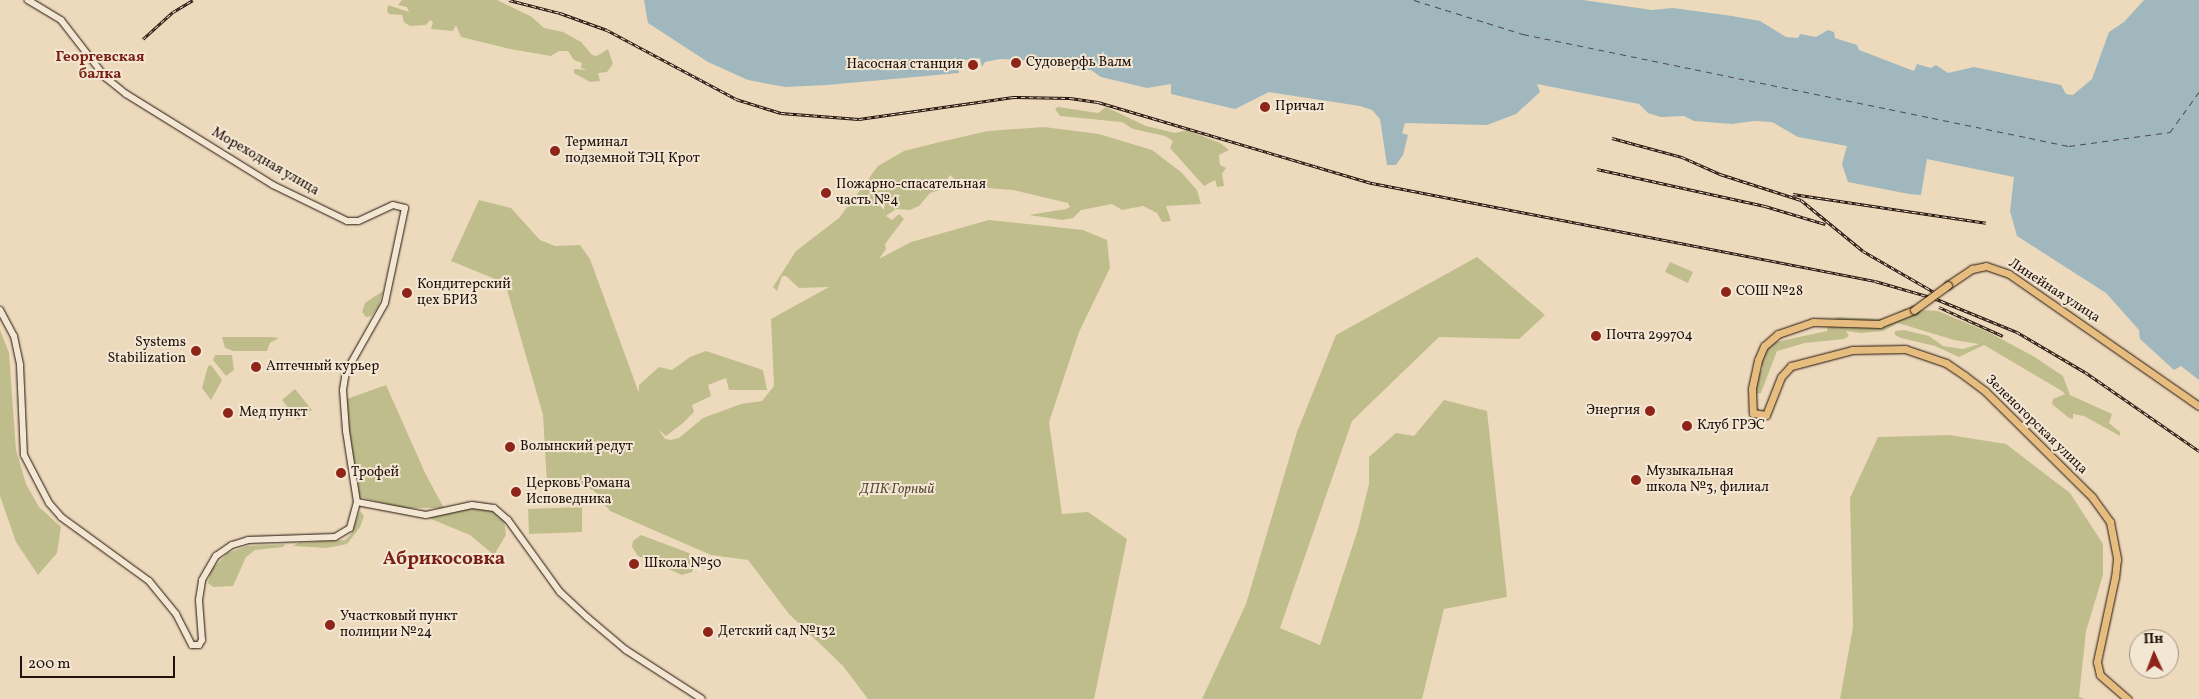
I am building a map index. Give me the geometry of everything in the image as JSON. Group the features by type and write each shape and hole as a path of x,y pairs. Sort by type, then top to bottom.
{"main road":[{"name":"Мореходная улица","path":"28,0 61,20 106,78 126,94 273,185 347,221 358,221 393,205 405,208 385,303 346,372 343,390 349,466 357,502"},
{"name":"Линейная улица","path":"1775,392 1766,415 1753,413 1752,388 1758,360 1764,346 1782,331 1813,322 1880,324 1914,310 1948,284 1972,269 1986,266 2009,274 2199,406"},
{"path":"0,310 14,336 20,365 24,455 49,503 61,517 149,581 176,614 187,640 192,645 199,645 202,580 216,556 232,545 248,540 336,537 350,528 357,502 426,515 472,505 494,508 510,524 560,592 588,618 633,655 702,699"},
{"name":"Зеленогорская улица","path":"1775,392 1785,370 1798,363 1877,348 1905,349 1928,356 1946,364 1985,391 2092,497 2110,522 2117,559 2096,662 2100,675 2128,699"}],"green space":[{"path":"402,0 497,0 532,17 544,28 563,32 581,42 592,55 597,56 608,49 613,64 607,72 598,73 600,81 590,82 574,73 574,69 587,70 581,68 582,63 574,60 568,51 559,51 551,56 510,49 461,37 456,25 453,31 431,29 433,22 430,20 426,25 410,26 404,22 402,15 389,14 387,11 388,5 409,12 407,7 398,5"},
{"path":"1058,107 1098,113 1106,107 1146,126 1175,133 1187,130 1220,143 1229,150 1219,155 1220,165 1226,168 1222,174 1224,186 1217,187 1215,180 1204,186 1170,148 1173,141 1165,136 1133,129 1122,122 1060,116 1055,109"},
{"name":"ДПК Горный","path":"1044,127 1099,134 1152,150 1181,172 1197,190 1201,204 1166,206 1171,221 1162,222 1157,213 1143,206 1122,210 1112,204 1081,210 1073,218 1062,220 1029,215 1066,209 1070,207 1068,203 1013,190 962,186 950,175 940,190 930,193 919,206 910,210 896,209 886,216 892,220 899,214 904,219 885,244 886,249 879,259 911,242 989,220 1083,230 1107,240 1110,268 1079,332 1049,422 1062,514 1088,512 1127,539 1094,699 868,699 843,666 789,614 748,560 711,555 610,511 593,490 571,483 547,484 543,415 505,283 451,261 479,200 511,208 540,240 555,246 580,245 590,259 639,393 639,385 659,367 672,370 690,357 706,351 763,370 767,390 729,390 726,378 708,385 711,396 692,405 694,412 683,423 666,436 659,430 665,439 671,440 679,438 703,418 741,404 762,401 774,386 771,319 829,287 799,288 786,276 782,276 777,291 773,287 796,251 839,218 878,166 904,151 940,142 988,131"},
{"path":"1477,257 1545,315 1519,339 1439,337 1352,421 1280,628 1320,645 1358,529 1369,484 1369,457 1396,433 1414,436 1444,400 1487,411 1507,597 1444,609 1422,699 1202,699 1246,604 1297,432 1336,335"},
{"path":"1670,262 1693,272 1688,283 1665,272"},
{"path":"383,291 378,307 371,316 366,317 362,312 365,303"},
{"path":"1904,309 1938,311 1988,332 2033,356 2063,376 2070,395 2112,414 2109,423 2120,432 2120,436 2084,416 2073,414 2073,419 2069,418 2052,404 2053,399 2065,394 2062,391 1984,345 1959,357 1935,346 1901,338 1895,335 1895,331 1904,330 1929,336 1943,346 1963,349 1979,344 1954,340 1898,323 1883,331 1861,333 1846,331 1849,336 1844,339 1805,343 1777,351 1761,393 1754,394 1756,380 1763,368 1759,358 1761,351 1768,349 1771,343 1827,331 1828,324 1837,317 1882,319 1897,316"},
{"path":"0,330 9,353 16,450 26,484 39,507 61,527 57,553 38,575 16,542 0,496"},
{"path":"222,337 279,338 270,343 267,351 233,351 225,348"},
{"path":"215,355 232,355 234,370 226,376 213,360"},
{"path":"211,365 222,380 211,400 202,388 208,366"},
{"path":"386,385 426,475 444,508 403,508 359,497 344,400"},
{"path":"295,389 312,410 298,420 282,400"},
{"path":"1949,435 2006,444 2070,493 2103,544 2103,575 2086,631 2079,697 2085,699 1840,699 1853,627 1850,498 1878,437"},
{"path":"476,506 484,506 504,520 506,535 494,555 470,535 431,519 431,517"},
{"path":"582,507 582,532 529,534 528,509"},
{"path":"360,511 364,516 360,527 347,544 326,548 293,546 298,543 345,540 351,534"},
{"path":"641,535 689,553 696,561 692,572 682,575 638,556 632,547 633,541"},
{"path":"285,544 283,547 255,550 246,557 233,586 213,587 208,583 211,570 228,553 247,546"}],"water":[{"path":"644,0 1583,0 1652,10 1673,8 1760,21 1786,37 1798,38 1800,34 1816,37 1828,30 1834,32 1835,38 1857,45 1859,50 1914,71 1917,64 1931,68 1936,65 1948,73 1974,67 2061,85 2066,94 2073,95 2092,79 2109,32 2124,22 2144,0 2199,0 2199,380 2181,366 2174,370 2140,339 2139,330 2106,293 2017,236 2010,211 2014,177 1927,159 1921,195 1909,194 1848,182 1842,164 1847,146 1798,137 1772,122 1754,121 1732,124 1694,121 1684,116 1661,117 1648,113 1639,104 1537,84 1540,92 1516,114 1487,125 1405,123 1402,133 1408,135 1403,155 1396,165 1387,165 1380,119 1372,110 1360,106 1269,92 1235,109 1171,94 1171,84 1147,88 1101,77 1091,70 1066,68 1067,62 1061,60 1058,67 1044,65 1042,61 1000,59 985,62 982,67 980,58 958,61 959,73 827,85 785,87 748,80 708,62 648,23"}],"ferry route":[{"path":"1414,0 1523,34 2069,146 2170,132 2199,92"}],"railway":[{"path":"143,39 173,12 193,0"},
{"path":"509,0 560,13 607,30 736,99 781,113 859,119 1013,97 1070,98 1098,102 1372,183 1875,281 1934,298 2017,332 2085,372 2199,451"},
{"path":"1612,138 1682,157 1720,174 1801,200 1863,251 1934,292"},
{"path":"1597,169 1765,206 1825,224"},
{"path":"1793,194 1986,223"},
{"path":"1939,307 2003,336"}],"place":[{"name":"Судоверфь Валм","path":"1016,63"},
{"name":"Насосная станция","path":"973,65"},
{"name":"Причал","path":"1265,107"},
{"name":"Терминал подземной ТЭЦ Крот","path":"555,151"},
{"name":"Пожарно-спасательная часть №4","path":"826,193"},
{"name":"СОШ №28","path":"1726,292"},
{"name":"Кондитерский цех БРИЗ","path":"407,293"},
{"name":"Почта 299704","path":"1596,336"},
{"name":"Systems Stabilization","path":"196,351"},
{"name":"Аптечный курьер","path":"256,367"},
{"name":"Энергия","path":"1650,411"},
{"name":"Мед пункт","path":"228,413"},
{"name":"Клуб ГРЭС","path":"1687,426"},
{"name":"Волынский редут","path":"510,447"},
{"name":"Трофей","path":"341,473"},
{"name":"Музыкальная школа №3, филиал","path":"1636,480"},
{"name":"Церковь Романа Исповедника","path":"516,492"},
{"name":"Школа №50","path":"634,564"},
{"name":"Участковый пункт полиции №24","path":"330,625"},
{"name":"Детский сад №132","path":"708,632"}],"district":[{"name":"Георгевская балка","path":"100,66"},
{"name":"Абрикосовка","path":"444,560"}]}
